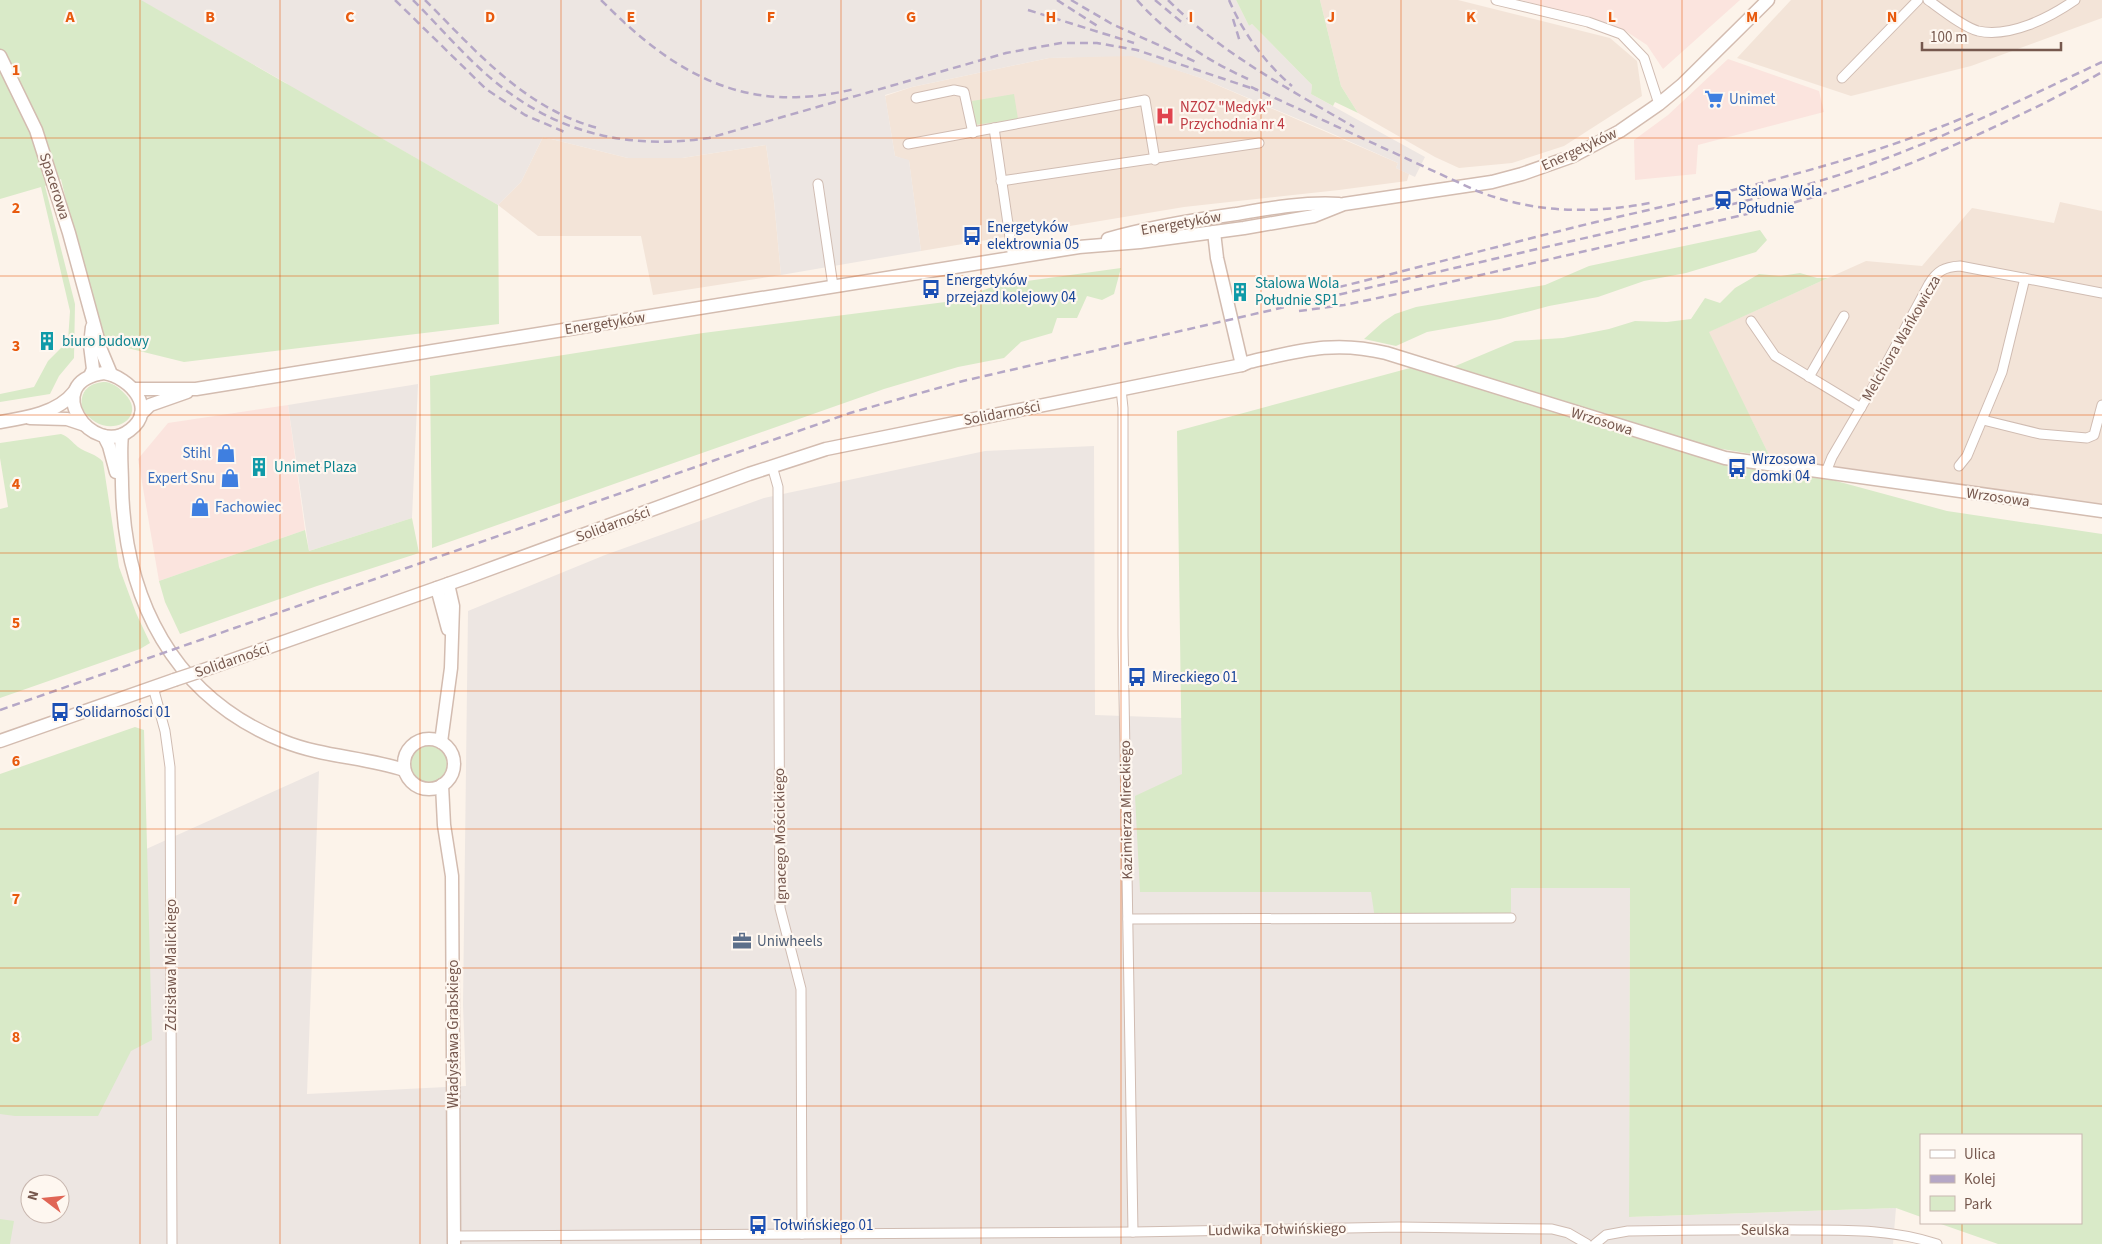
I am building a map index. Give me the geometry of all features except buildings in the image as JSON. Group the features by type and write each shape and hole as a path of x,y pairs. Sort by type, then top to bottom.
{"street":[{"path":"1496,0 1588,22 1621,34 1644,58 1659,104"},
{"name":"Energetyków","path":"1079,247 1139,230 1252,211 1305,204 1344,204 1492,182 1522,174 1573,156 1620,131 1659,104 1687,81 1768,0"},
{"path":"1842,78 1918,0"},
{"path":"1928,0 1976,30 1990,32 2003,32 2030,24 2057,12 2075,0"},
{"name":"Spacerowa","path":"0,56 10,73 42,146 69,233 105,362 111,374"},
{"path":"916,98 954,90 964,92 973,133"},
{"path":"908,144 1145,100 1156,160"},
{"path":"994,128 1013,258"},
{"path":"1001,181 1156,160 1259,143"},
{"path":"818,184 833,286"},
{"name":"Energetyków","path":"133,389 196,389 1079,247 1140,242 1314,216 1344,204"},
{"path":"1183,222 1214,232 1252,211"},
{"path":"1214,232 1217,258 1242,365"},
{"name":"Melchiora Wańkowicza","path":"1826,472 1832,457 1929,284 1938,272 1951,266 1960,266 2102,293"},
{"path":"1959,466 1968,456 2002,372 2025,278"},
{"path":"1809,377 1844,316"},
{"path":"1751,321 1775,356 1861,408"},
{"name":"Spacerowa","path":"90,376 92,369 90,345 93,322"},
{"name":"Wrzosowa","path":"1242,365 1319,347 1364,348 1712,455 2102,512"},
{"name":"Solidarności","path":"0,741 443,586 772,466 826,449 1242,365"},
{"path":"0,422 23,418 61,406 78,386 90,376 104,373 111,374 122,380 133,389 140,399 141,414 134,428 122,435 111,437 104,436 85,425 67,419 23,418"},
{"name":"Energetyków","path":"141,414 150,405 196,389"},
{"name":"Kazimierza Mireckiego","path":"1121,389 1123,408 1122,560 1133,1232"},
{"path":"74,392 73,405 85,425"},
{"path":"1983,420 2040,434 2087,438 2094,435 2100,424 2102,405"},
{"path":"122,435 122,504"},
{"path":"104,436 110,446 113,457 132,567 142,601 158,634 180,666 199,687 222,706 260,730 305,748 404,770"},
{"name":"Ignacego Mościckiego","path":"772,466 778,487 780,908 801,989 802,1234"},
{"path":"441,742 451,668 453,606 443,586"},
{"name":"Zdzisława Malickiego","path":"153,687 165,731 170,767 172,1244"},
{"path":"428,739 446,701"},
{"path":"428,739 441,742 451,752 454,767 448,780 442,785 429,789 414,784 404,770 405,757 413,744 428,739"},
{"path":"356,758 405,757"},
{"name":"Władysława Grabskiego","path":"442,785 444,825 452,876 454,1240"},
{"name":"Władysława Grabskiego","path":"429,789 444,825"},
{"path":"1128,919 1511,918"},
{"name":"Ludwika Tołwińskiego","path":"454,1240 1361,1228 1544,1229 1568,1234 1587,1244"},
{"name":"Seulska","path":"1595,1244 1606,1235 1628,1231 1846,1230 1898,1234 1937,1244"}],"shaded area":[{"path":"140,0 1236,0 1249,26 1252,24 1312,85 1311,94 1425,157 1415,177 1396,168 1398,163 1324,130 1201,78 1132,56 1049,58 912,87 885,95 895,156 909,160 921,251 781,275 774,201 766,145 682,158 628,158 543,137 521,182 498,205 300,92 291,94 286,83"},
{"path":"1320,0 1458,0 1610,38 1637,61 1642,96 1564,146 1512,163 1459,168 1435,157 1358,113 1341,86"},
{"path":"1521,0 1740,0 1663,69 1647,45 1624,30"},
{"path":"1791,0 2102,0 2102,18 1971,66 1851,96 1737,58"},
{"path":"1132,55 1201,78 1398,163 1396,168 1409,174 1407,181 1184,207 921,251 909,161 895,156 885,96 912,87 1049,58"},
{"path":"1728,59 1819,91 1824,112 1698,145 1696,174 1635,180 1634,140 1668,115"},
{"path":"543,137 628,158 682,158 766,145 774,201 781,275 653,295 641,236 538,236 498,205 521,182"},
{"path":"2060,202 2102,211 2102,504 1770,457 1708,332 1866,261 1922,266 1972,208 2054,223"},
{"path":"418,384 412,518 309,551 288,405"},
{"path":"288,405 305,530 159,581 138,459 168,423"},
{"path":"1094,446 1095,715 1182,718 1182,774 1140,892 1372,892 1511,918 1511,888 1630,888 1629,1217 1896,1208 1893,1244 0,1244 0,915 319,771 307,1094 466,1086 463,1005 468,611 605,555 764,498 985,451"}],"green space":[{"path":"0,0 141,0 498,205 499,324 184,362 99,341 61,179 45,186 75,304 74,358 59,376 50,394 0,402 0,394 34,387 48,361 68,341 70,311 41,187 0,199"},
{"path":"1236,0 1320,0 1341,86 1358,113 1335,102 1333,106 1311,94 1312,85 1252,24 1249,26"},
{"path":"1014,94 1018,119 975,125 972,101"},
{"path":"1760,230 1767,240 1756,252 1686,273 1644,281 1598,297 1549,306 1500,319 1427,332 1396,346 1364,339 1395,314 1416,307 1545,285 1589,266"},
{"path":"1121,268 1114,294 1102,300 1087,296 1077,318 1057,318 1052,333 1021,342 1004,358 958,367 884,389 432,548 430,376 703,333 953,301 998,285"},
{"path":"1800,273 1817,278 1828,278 1709,332 1770,457 1704,446 1453,367 1515,341 1563,338 1609,329 1635,321 1667,322 1691,319 1705,298 1720,303 1735,288 1759,274 1781,276"},
{"path":"1410,368 1711,460 1772,471 1814,475 1947,511 2102,534 2102,1244 1998,1244 1941,1224 2082,1224 2082,1134 1920,1134 1920,1217 1896,1208 1629,1217 1630,888 1511,888 1511,918 1375,919 1371,892 1140,892 1135,796 1182,774 1177,431"},
{"path":"106,382 119,388 131,404 132,412 128,419 121,424 101,425 91,419 82,408 84,392 95,384"},
{"path":"61,434 103,462 119,567 136,613 150,643 140,649 0,698 0,509 8,507 0,458 0,443"},
{"path":"412,518 419,553 180,634 165,602 159,581 305,530 309,551"},
{"path":"135,727 144,730 152,1040 131,1051 98,1116 15,1116 0,1114 0,774"},
{"path":"429,746 436,747 442,751 446,757 446,771 442,777 436,781 429,782 422,781 416,777 412,771 411,764 412,757 416,751 422,747"},
{"path":"0,1219 14,1221 10,1244 0,1244"}],"railway":[{"path":"395,0 486,89 525,115 567,133"},
{"path":"413,0 479,68 503,88 527,104 551,118 575,128 627,140 653,142 709,138 1006,53 1061,43 1097,43 1137,50 1257,90"},
{"path":"425,0 483,58 525,93 547,107 572,119 598,128"},
{"path":"601,0 657,49 685,68 715,83 746,92 779,97 815,96 854,89"},
{"path":"1057,0 1099,27"},
{"path":"1071,0 1112,24 1196,62"},
{"path":"1137,0 1149,13 1188,46 1217,64 1248,79"},
{"path":"1155,0 1185,25"},
{"path":"1168,0 1233,54 1354,127"},
{"path":"1229,0 1241,24 1256,47 1273,68 1292,86"},
{"path":"1028,10 1134,43"},
{"path":"1233,19 1240,42"},
{"path":"0,710 850,413 963,381 1733,204 1805,185 1905,151 1990,115 2102,62"},
{"path":"1299,311 1344,305 1402,293 1765,210 1823,194 1907,165 1963,141 2047,102 2102,72"},
{"path":"1251,87 1477,191 1498,198 1541,207 1584,210 1628,207 1650,203"},
{"path":"1339,287 1596,222 1789,176 1884,147 1931,131 1977,112"}],"place":[{"name":"Unimet","path":"1714,99"},
{"name":"NZOZ \"Medyk\" Przychodnia nr 4","path":"1165,116"},
{"name":"Stalowa Wola Południe","path":"1723,200"},
{"name":"Energetyków elektrownia 05","path":"972,236"},
{"name":"Energetyków przejazd kolejowy 04","path":"931,289"},
{"name":"Stalowa Wola Południe SP1","path":"1240,292"},
{"name":"biuro budowy","path":"47,341"},
{"name":"Stihl","path":"226,453"},
{"name":"Unimet Plaza","path":"259,467"},
{"name":"Wrzosowa domki 04","path":"1737,468"},
{"name":"Expert Snu","path":"230,478"},
{"name":"Fachowiec","path":"200,507"},
{"name":"Mireckiego 01","path":"1137,677"},
{"name":"Solidarności 01","path":"60,712"},
{"name":"Uniwheels","path":"742,941"},
{"name":"Tołwińskiego 01","path":"758,1225"}]}
